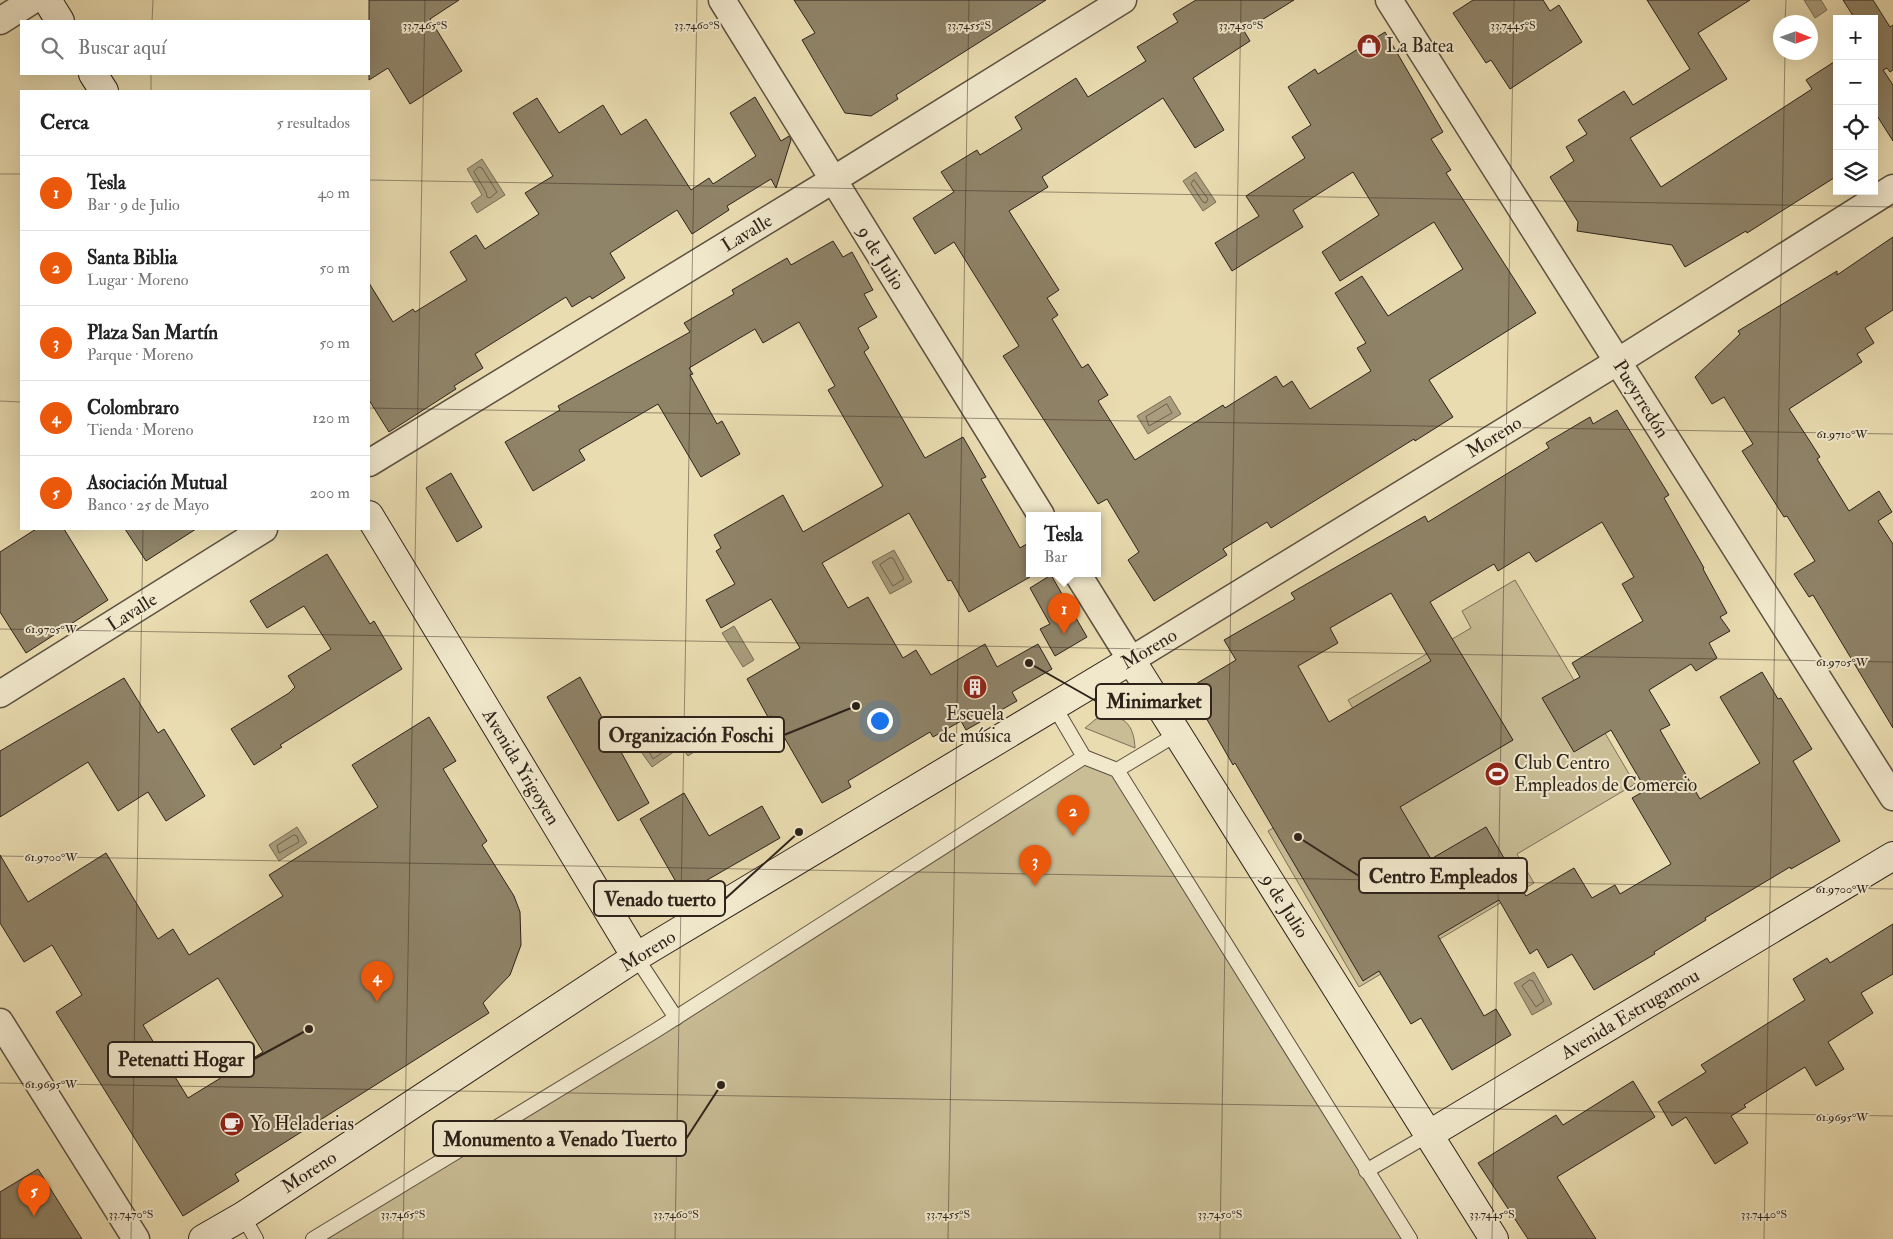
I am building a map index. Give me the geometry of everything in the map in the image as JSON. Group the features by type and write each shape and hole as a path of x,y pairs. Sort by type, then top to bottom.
{"main road":[{"path":"46,0 59,20"},
{"path":"94,75 103,90"},
{"name":"Avenida Yrigoyen","path":"370,517 636,957"},
{"name":"Moreno","path":"203,1239 243,1216 636,957 1131,660"},
{"name":"9 de Julio","path":"1131,660 1494,1239"},
{"name":"Avenida Estrugamou","path":"1428,1135 1893,856"}],"street":[{"path":"0,21 33,0"},
{"name":"9 de Julio","path":"722,0 1039,512"},
{"name":"Lavalle","path":"370,462 833,180 1123,0"},
{"name":"Pueyrredón","path":"1389,0 1893,797"},
{"name":"Moreno","path":"1131,660 1617,362 1893,188"},
{"name":"Lavalle","path":"0,694 262,530"},
{"name":"9 de Julio","path":"1079,577 1131,660"},
{"path":"0,1022 136,1239"}],"lane":[{"path":"1054,706 1084,757 1117,770 1410,1239"},
{"path":"1117,770 1177,734"},
{"path":"313,1239 676,1018 1084,757"},
{"name":"Avenida Yrigoyen","path":"636,957 676,1018"},
{"name":"Avenida Estrugamou","path":"1366,1171 1428,1135"},
{"path":"243,1216 256,1239"}],"shaded area":[{"name":"Club Centro Empleados de Comercio","path":"1515,580 1635,784 1517,854 1534,883 1359,987 1268,831 1385,763 1348,700 1471,628 1462,611"},
{"path":"1106,716 1119,718 1128,724 1133,735 1135,748 1085,728 1096,719"},
{"path":"1084,757 1117,770 1410,1239 313,1239"}],"water":[{"path":"1804,0 1821,0 1827,10 1818,16 1813,15"},
{"path":"482,159 505,195 477,213 471,203 482,195 467,169"},
{"path":"1196,172 1216,202 1203,211 1183,181"},
{"path":"1170,396 1181,414 1148,434 1137,416"},
{"path":"894,550 912,582 890,594 872,562"},
{"path":"734,626 754,660 743,667 722,633"},
{"path":"674,724 694,752 688,756 681,747 652,767 639,749"},
{"path":"297,827 307,843 279,861 269,845"},
{"path":"1534,972 1552,1004 1532,1015 1514,983"}],"building":[{"path":"369,0 459,0 430,19 462,71 410,104 388,68 369,80"},
{"path":"794,0 1046,0 896,95 898,99 871,116 845,113 802,40 815,33"},
{"path":"1196,0 1294,0 1244,31 1250,41 1193,78 1224,130 1195,148 1163,98 1042,177 1048,187 1009,211 1059,290 1047,298 1058,315 1052,319 1082,368 1088,364 1108,395 1098,401 1135,460 1223,405 1225,408 1276,376 1283,387 1292,381 1310,409 1371,371 1357,348 1366,343 1335,293 1362,276 1388,316 1463,269 1434,222 1340,281 1322,252 1379,215 1353,172 1293,210 1303,227 1232,271 1215,243 1259,216 1246,196 1305,158 1292,137 1311,125 1288,87 1315,69 1318,74 1385,32 1443,132 1431,139 1451,170 1446,173 1536,313 1429,380 1453,417 1415,441 1414,439 1271,528 1267,522 1223,549 1227,555 1154,601 1128,560 1139,552 1107,499 1098,504 1003,356 1019,346 954,242 935,254 913,218 954,192 941,172 977,150 980,155 1022,129 1015,117 1076,78 1088,97 1146,61 1137,47 1178,22 1173,14"},
{"path":"1473,0 1543,0 1550,11 1559,5 1582,42 1510,89 1491,60 1486,63 1453,13"},
{"path":"1647,0 1750,0 1698,33 1727,79 1630,138 1661,187 1812,89 1806,80 1833,63 1833,179 1747,233 1746,231 1685,267 1672,245 1577,231 1578,222 1550,177 1574,161 1566,147 1587,134 1578,120 1624,91 1633,105 1690,69"},
{"path":"1843,0 1873,0 1890,27 1893,25 1893,70 1890,72 1887,68 1883,70 1893,85 1893,141 1878,117 1878,15 1852,15"},
{"path":"755,97 781,141 789,136 791,140 776,188 771,179 727,206 729,210 692,234 677,210 610,253 625,278 592,299 590,296 572,307 566,297 475,354 483,368 454,386 456,389 389,432 370,402 370,285 393,322 413,309 415,312 467,280 450,252 476,235 485,249 539,214 525,193 553,176 513,113 537,98 559,133 603,105 621,135 646,119 691,190 709,178 713,184 756,156 730,113"},
{"path":"1893,237 1893,310 1865,328 1874,343 1857,354 1862,362 1789,409 1820,457 1817,459 1849,511 1879,491 1892,512 1878,521 1893,544 1893,728 1813,595 1809,597 1794,574 1815,561 1787,516 1784,517 1742,451 1753,444 1724,397 1712,404 1695,377 1740,334 1738,331 1837,271 1837,275"},
{"path":"833,241 843,257 852,252 873,290 864,294 877,317 858,328 869,348 864,352 925,458 963,437 986,477 981,479 1020,548 1026,544 1026,577 1030,577 969,612 951,580 948,581 909,513 822,563 848,608 868,597 903,658 916,650 931,675 985,644 997,667 1038,644 1052,669 1012,692 1017,701 966,730 961,721 933,737 930,732 848,781 851,787 822,803 772,716 768,717 747,679 800,648 771,599 721,628 706,600 735,584 716,551 721,548 714,535 783,495 803,532 883,486 828,390 835,386 799,322 763,343 755,329 689,368 693,374 690,375 717,424 722,421 740,454 701,477 658,404 579,450 585,460 533,491 505,442 560,410 558,406 690,332 684,323 734,294 732,290 787,258 791,265"},
{"path":"1617,410 1669,495 1664,498 1727,613 1720,617 1730,631 1709,643 1717,658 1696,671 1691,664 1649,690 1670,725 1660,730 1700,799 1760,763 1720,697 1762,672 1778,699 1781,698 1812,749 1793,761 1840,841 1791,869 1790,867 1705,918 1706,920 1654,952 1655,954 1594,990 1572,954 1548,968 1537,949 1530,954 1499,900 1438,936 1484,1016 1496,1009 1511,1035 1452,1070 1421,1018 1411,1024 1379,971 1363,981 1189,688 1236,660 1224,640 1295,599 1291,593 1425,516 1428,522 1549,448 1546,443 1590,417 1593,424","holes":["1602,522 1634,577 1622,584 1643,621 1572,663 1580,677 1542,698 1574,752 1611,730 1646,790 1632,798 1671,864 1620,894 1615,885 1592,898 1574,868 1526,896 1486,827 1431,859 1400,807 1513,740 1430,602 1494,564 1498,571 1529,552 1536,562","1391,593 1431,661 1329,722 1298,666 1338,643 1330,628"]},
{"path":"451,473 482,527 457,542 426,488"},
{"path":"34,530 65,530 108,600 26,653 0,612 0,552"},
{"path":"126,530 194,530 146,561"},
{"path":"327,554 370,624 374,621 402,669 280,745 282,747 254,765 231,729 289,693 295,687 288,676 331,649 304,606 267,628 250,601"},
{"path":"1048,577 1052,577 1087,637 1055,656 1040,629 1050,624 1030,588"},
{"path":"580,677 649,803 618,821 547,697"},
{"path":"124,678 158,733 164,729 205,796 166,821 148,792 118,811 88,762 0,817 0,751"},
{"path":"429,717 456,761 443,769 487,841 482,845 514,896 520,912 521,945 510,975 483,1003 489,1013 235,1174 239,1181 183,1216 56,1012 82,995 52,945 24,962 0,923 0,855 28,902 106,853 158,939 173,929 189,955 283,896 269,875 378,807 352,765","holes":["218,978 263,1052 188,1098 143,1025"]},
{"path":"684,793 709,836 762,806 780,838 683,894 640,819"},
{"path":"1893,924 1893,974 1861,993 1873,1013 1828,1042 1844,1069 1816,1086 1805,1067 1744,1105 1746,1107 1731,1116 1748,1143 1715,1164 1686,1117 1672,1126 1658,1102 1706,1072 1701,1065 1805,1000 1793,979 1827,958 1830,963"},
{"path":"1633,1081 1655,1117 1557,1177 1596,1239 1528,1239 1478,1163 1556,1115 1563,1125"},
{"path":"38,1169 82,1239 0,1239 0,1192"}],"place":[{"name":"La Batea","path":"1369,46"},
{"name":"Tesla","path":"1064,634"},
{"name":"Minimarket","path":"1029,663"},
{"name":"Escuela de música","path":"975,687"},
{"name":"Organización Foschi","path":"856,706"},
{"name":"Club Centro Empleados de Comercio","path":"1497,774"},
{"name":"Venado tuerto","path":"799,832"},
{"name":"Santa Biblia","path":"1073,836"},
{"name":"Centro Empleados","path":"1298,837"},
{"name":"Plaza San Martín","path":"1035,886"},
{"name":"Colombraro","path":"377,1002"},
{"name":"Petenatti Hogar","path":"309,1029"},
{"name":"Monumento a Venado Tuerto","path":"721,1085"},
{"name":"Yo Heladerias","path":"232,1124"},
{"name":"Asociación Mutual","path":"34,1216"}]}
